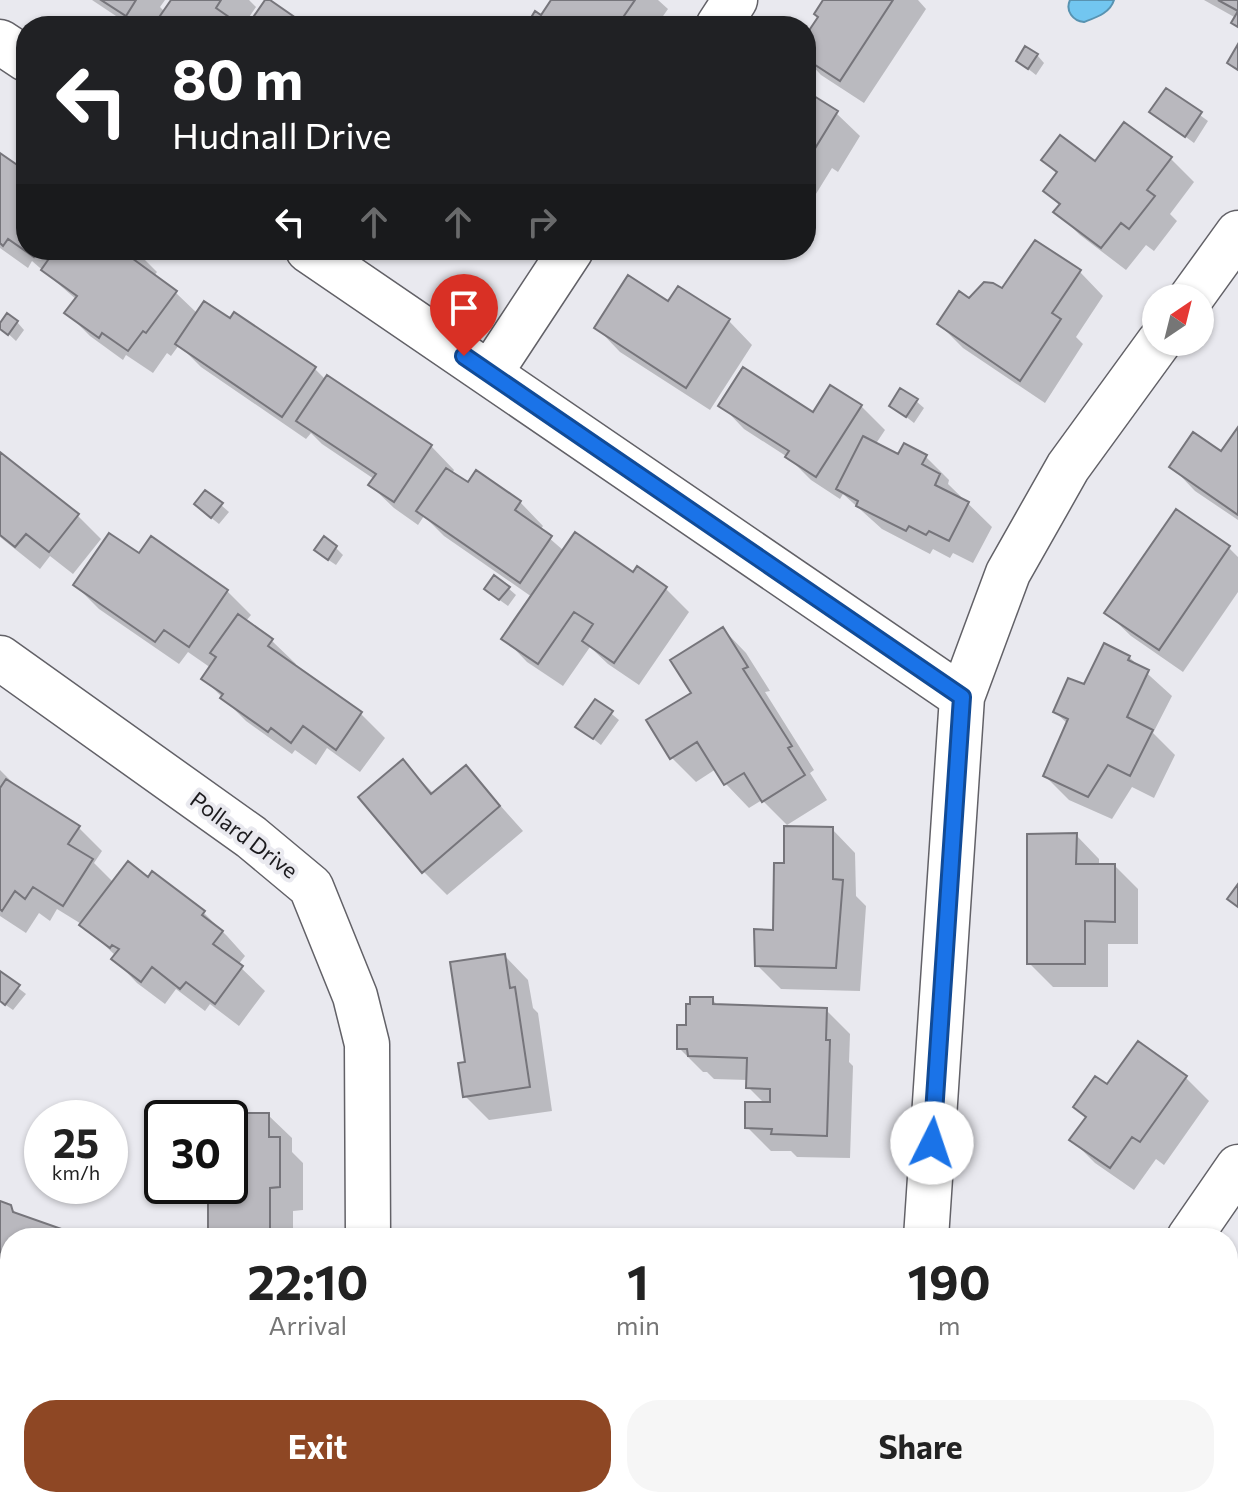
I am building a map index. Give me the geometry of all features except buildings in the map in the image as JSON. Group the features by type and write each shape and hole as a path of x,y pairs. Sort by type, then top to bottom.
{"street":[{"path":"1201,284 1238,233"},
{"path":"323,260 962,697"},
{"path":"490,373 564,260"},
{"path":"927,1228 962,697 1008,573 1068,467 1149,356"},
{"name":"Pollard Drive","path":"0,658 251,837 311,887 355,996 367,1044 368,1228"},
{"path":"1196,1228 1238,1167"}],"water":[{"path":"1070,0 1114,0 1106,11 1084,22 1071,15"}],"route":[{"path":"464,356 962,697 932,1143"}]}
